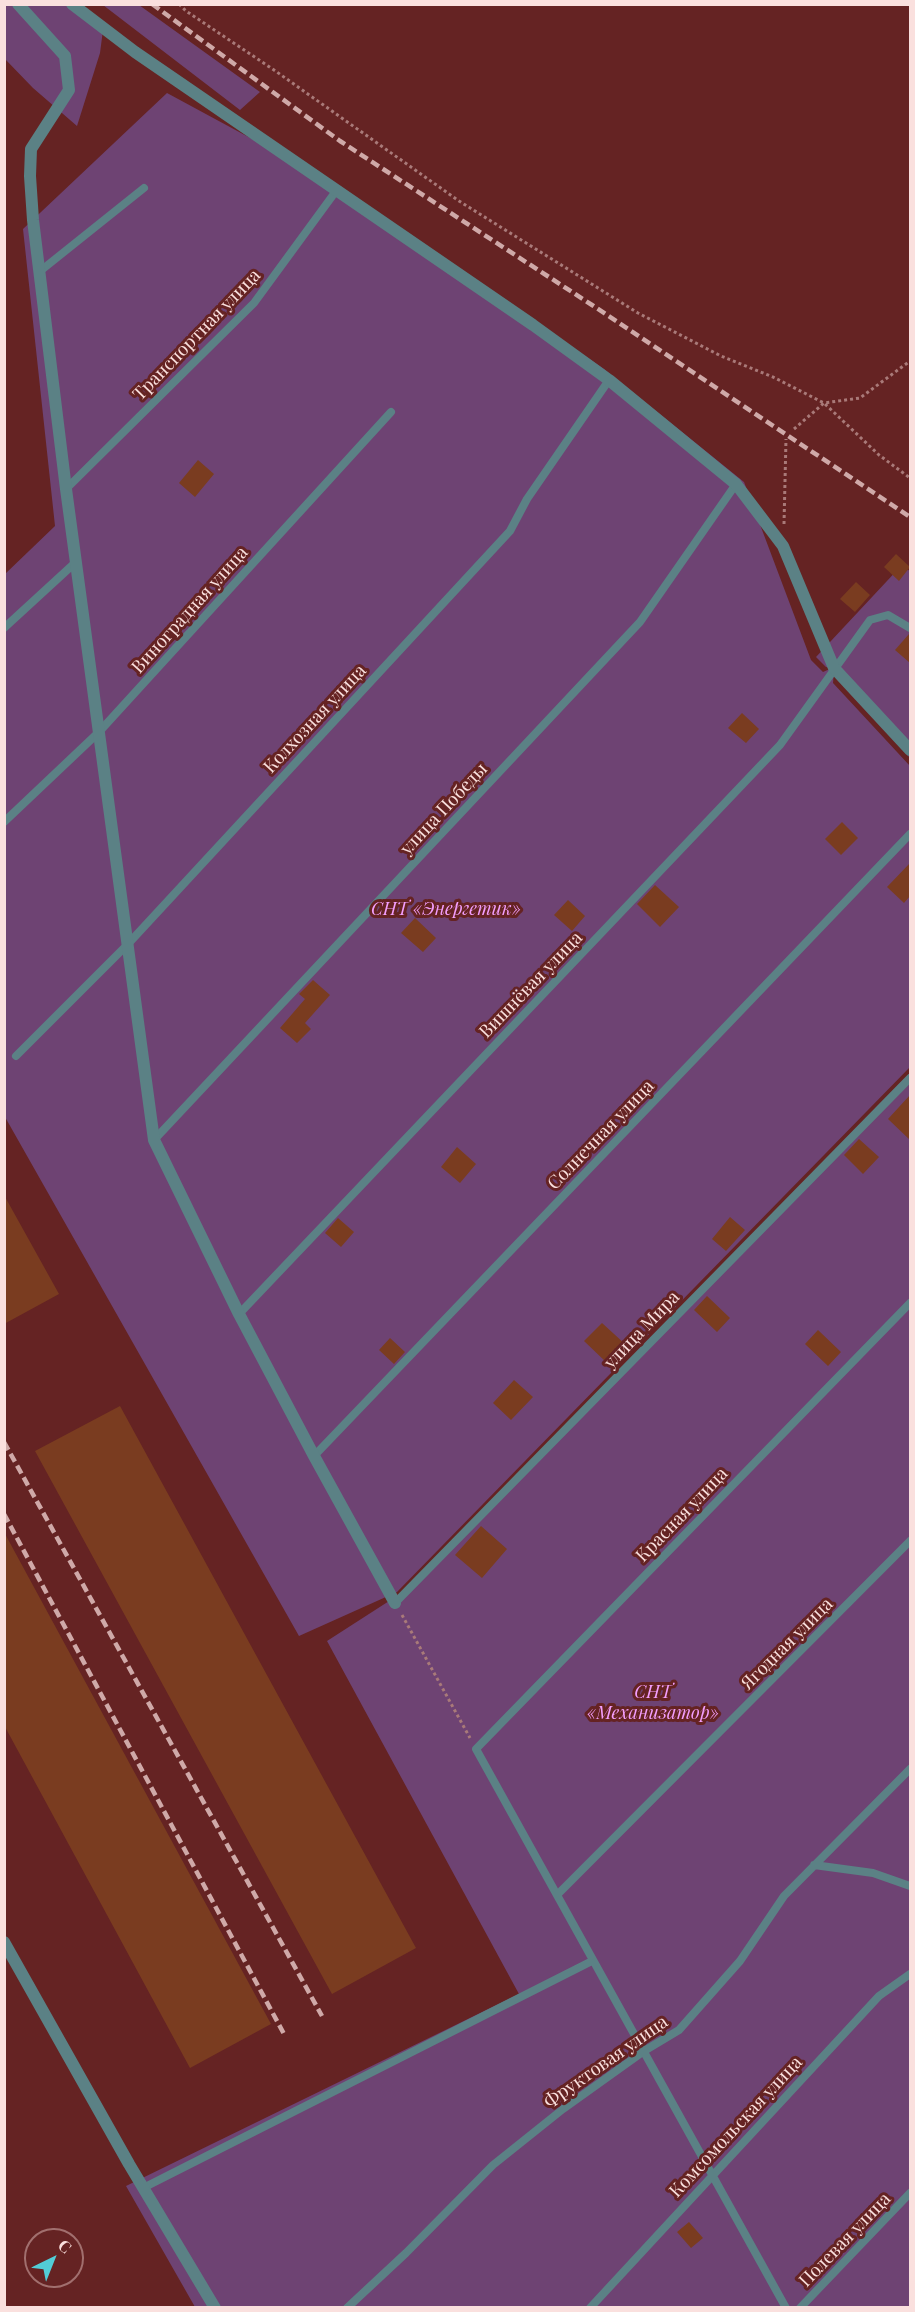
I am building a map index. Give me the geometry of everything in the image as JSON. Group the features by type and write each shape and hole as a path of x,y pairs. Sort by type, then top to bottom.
{"street":[{"path":"18,4 65,56 69,90 31,149 30,176 39,272 66,489 154,1140 239,1314 395,1603"},
{"path":"72,4 135,52 533,324 609,380 736,484 783,546 834,668 910,750"},
{"path":"4,1942 143,2188 215,2307"}],"lane":[{"path":"39,272 144,188"},
{"name":"Транспортная улица","path":"66,489 254,303 336,191"},
{"name":"Колхозная улица","path":"16,1056 128,944 510,531 527,499 609,380"},
{"name":"Виноградная улица","path":"4,822 99,732 391,412"},
{"name":"улица Победы","path":"154,1140 640,622 736,484"},
{"path":"4,628 77,561"},
{"path":"834,668 870,620 888,615 910,627"},
{"name":"Вишнёвая улица","path":"239,1314 780,744 834,668"},
{"name":"Солнечная улица","path":"314,1456 910,834"},
{"name":"улица Мира","path":"395,1603 910,1078"},
{"name":"Красная улица","path":"476,1749 910,1303"},
{"name":"Ягодная улица","path":"557,1895 910,1541"},
{"path":"476,1749 786,2307"},
{"name":"Фруктовая улица","path":"347,2307 406,2253 493,2164 563,2109 644,2051 679,2030 740,1961 784,1896 910,1769"},
{"path":"814,1865 873,1873 910,1886"},
{"path":"143,2188 592,1961"},
{"name":"Комсомольская улица","path":"590,2307 879,1996 910,1974"},
{"name":"Полевая улица","path":"800,2307 910,2193"}],"path":[{"path":"179,4 459,201 638,313 721,356 773,377 824,403 879,455 910,478"},
{"path":"794,429 824,403 860,398 910,361"},
{"path":"783,546 786,439"},
{"path":"395,1603 476,1749"}],"green space":[{"path":"4,5 77,5 103,30 100,53 77,126 33,88 5,59"},
{"path":"103,5 139,5 260,92 240,110"},
{"name":"СНТ «Энергетик»","path":"167,93 339,186 604,369 744,482 811,660 823,672 832,668 826,667 816,657 901,566 910,571 910,758 837,679 834,671 833,683 910,766 910,1067 397,1592 299,1636 5,1117 4,575 55,526 23,229"},
{"name":"СНТ «Механизатор»","path":"910,1073 910,2307 195,2307 126,2186 519,1994 327,1641 400,1594"}],"building":[{"path":"198,460 214,474 195,497 179,483"},
{"path":"896,554 910,567 899,581 884,567"},
{"path":"856,582 870,595 855,612 840,599"},
{"path":"910,634 910,663 895,650"},
{"path":"742,713 759,729 746,743 728,728"},
{"path":"842,822 858,838 841,855 825,839"},
{"path":"910,863 910,896 904,903 887,887"},
{"path":"655,885 679,907 660,927 637,904"},
{"path":"568,900 585,916 572,931 554,915"},
{"path":"415,918 436,938 423,952 401,933"},
{"path":"313,980 330,995 305,1023 311,1029 297,1043 280,1028 305,999 299,994"},
{"path":"910,1095 910,1140 888,1119"},
{"path":"859,1139 879,1157 863,1174 844,1155"},
{"path":"457,1147 476,1164 460,1183 441,1167"},
{"path":"4,1195 59,1294 4,1324"},
{"path":"730,1217 745,1230 726,1251 712,1239"},
{"path":"338,1218 354,1232 341,1247 325,1233"},
{"path":"707,1296 730,1318 717,1332 694,1310"},
{"path":"602,1323 625,1344 607,1363 584,1341"},
{"path":"818,1330 841,1352 828,1366 805,1344"},
{"path":"390,1338 405,1352 394,1364 379,1350"},
{"path":"514,1380 533,1397 511,1420 493,1403"},
{"path":"120,1406 416,1948 332,1994 35,1451"},
{"path":"481,1526 507,1549 482,1578 455,1555"},
{"path":"4,1532 271,2024 190,2068 4,1725"},
{"path":"689,2222 703,2238 691,2248 677,2232"}],"railway":[{"path":"152,4 340,141 592,305 910,517"},
{"path":"4,1442 322,2016"},
{"path":"4,1514 284,2034"}]}
